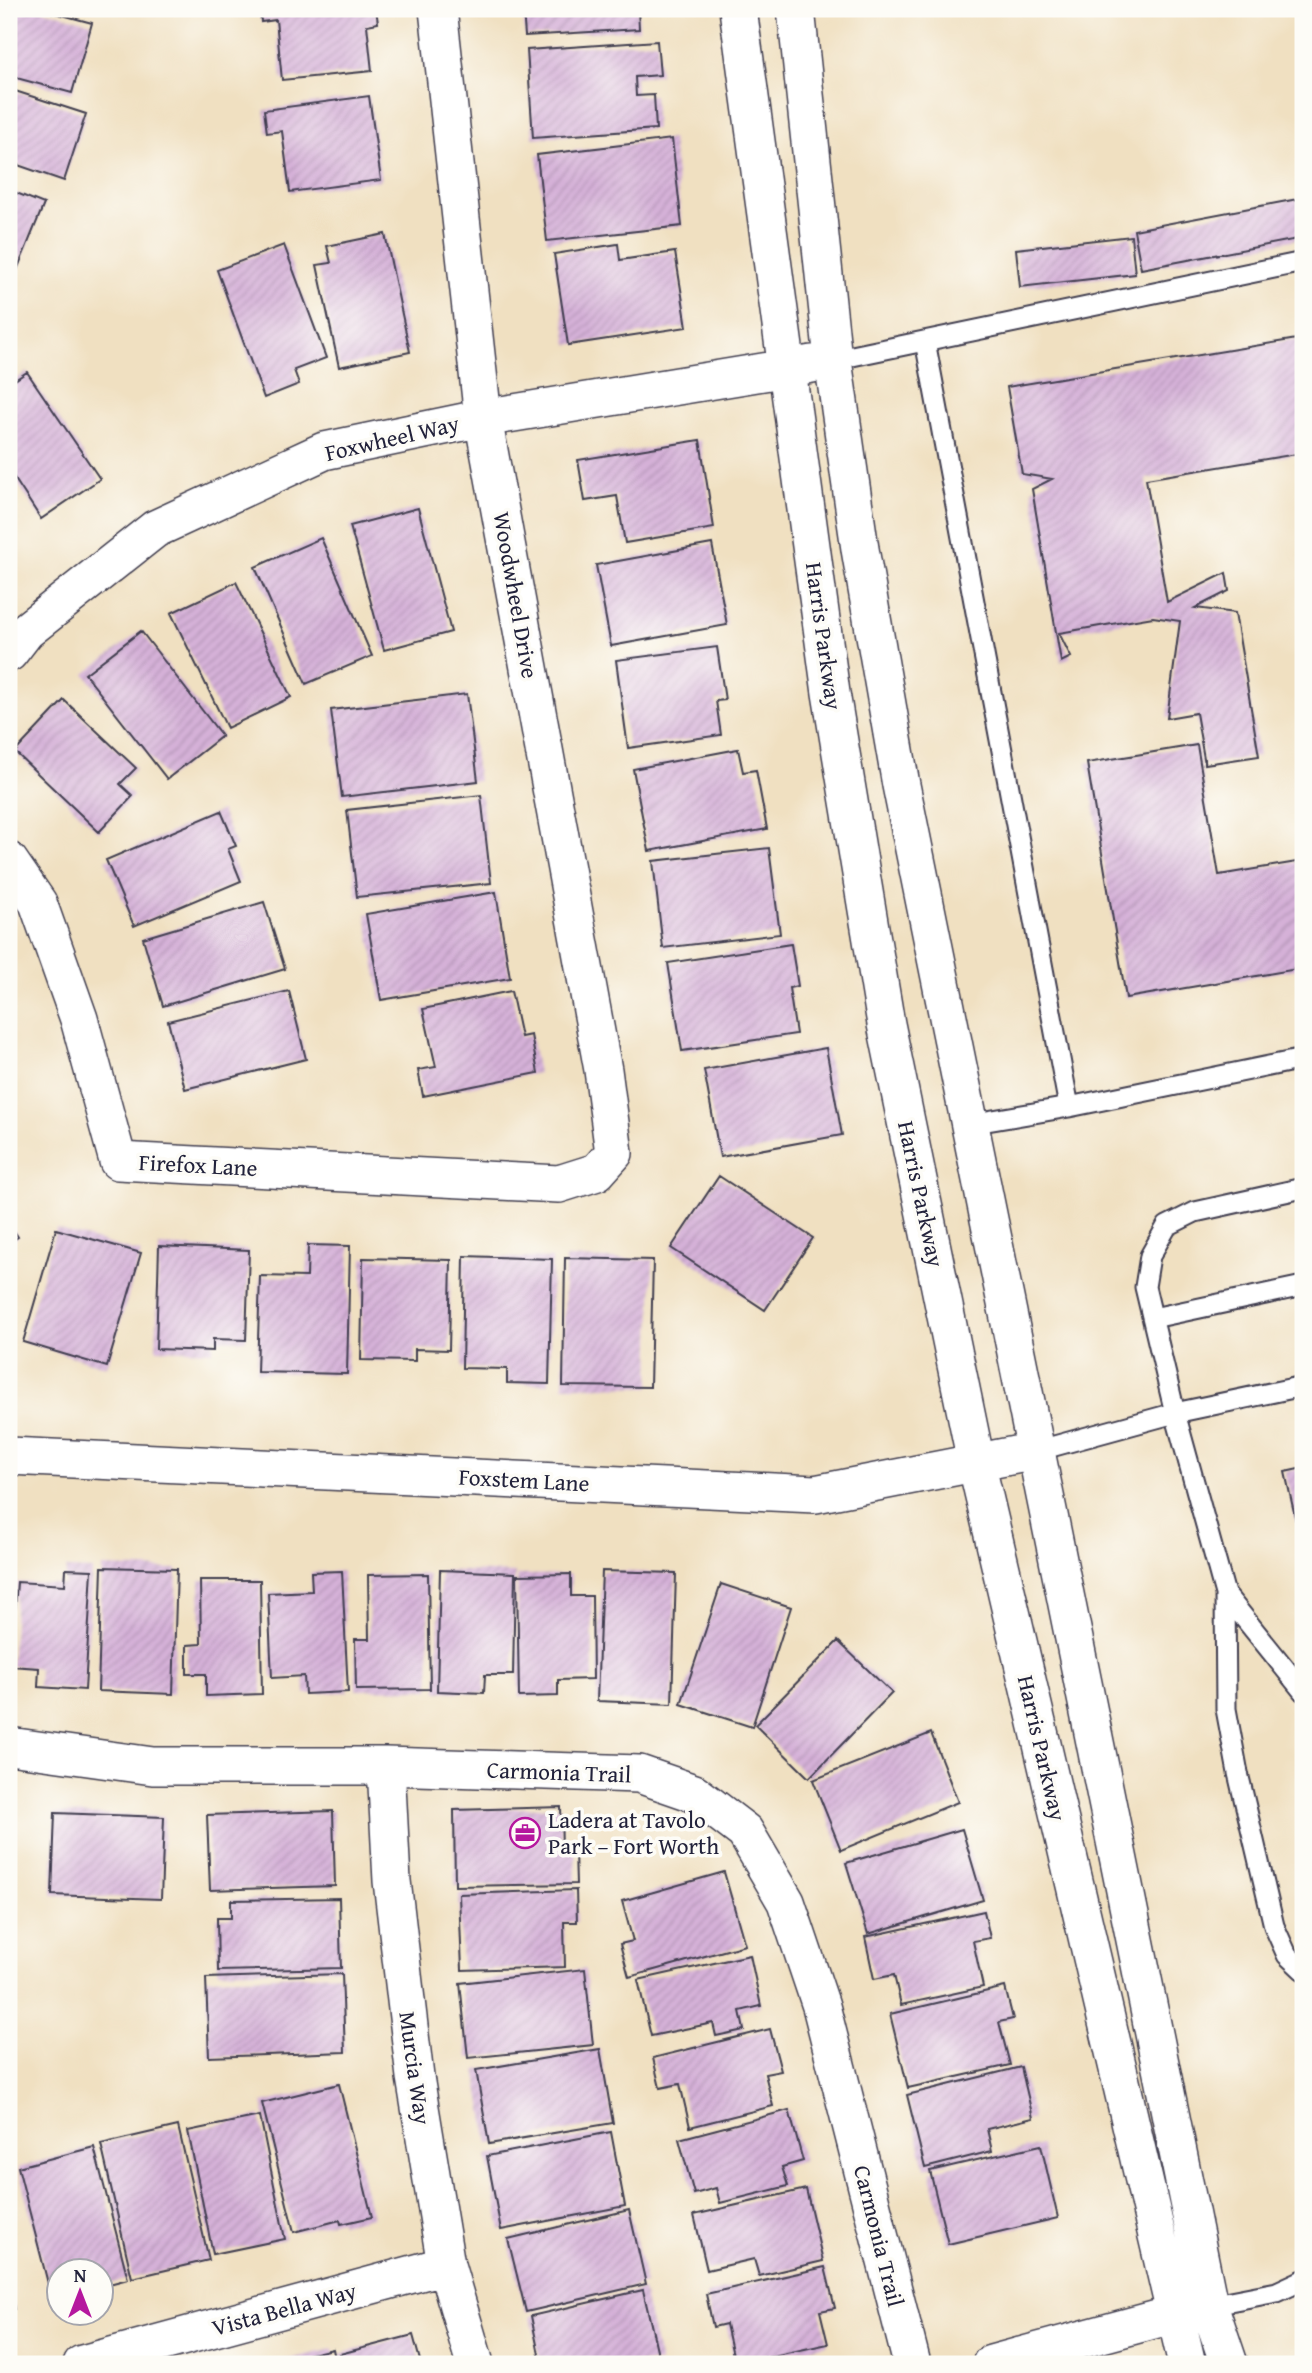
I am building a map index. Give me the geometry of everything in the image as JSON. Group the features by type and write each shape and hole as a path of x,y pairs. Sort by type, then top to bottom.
{"street":[{"name":"Woodwheel Drive","path":"438,9 483,418 603,1070 614,1153 597,1172"},
{"name":"Harris Parkway","path":"738,9 831,693 886,1024 976,1462 1186,2364"},
{"path":"796,9 833,360 860,549 901,785 1209,2305 1229,2364"},
{"name":"Foxwheel Way","path":"9,653 26,631 155,529 324,451 483,418 833,360"},
{"name":"Firefox Lane","path":"9,861 38,904 79,1019 118,1161 559,1184 597,1172"},
{"name":"Foxstem Lane","path":"9,1456 815,1494 1036,1451"},
{"name":"Carmonia Trail","path":"9,1746 153,1766 386,1766 639,1774 694,1793 745,1832 786,1902 821,2006 912,2364"},
{"name":"Murcia Way","path":"386,1766 392,1881 413,2064 446,2265 475,2364"},
{"name":"Vista Bella Way","path":"82,2364 446,2265"},
{"path":"991,2364 1209,2305"}],"lane":[{"path":"833,360 1303,262"},
{"path":"925,341 1069,1107"},
{"path":"969,1124 1069,1107 1303,1059"},
{"path":"1303,1188 1195,1212 1167,1226 1150,1256 1145,1287 1175,1413 1225,1594 1226,1709 1238,1773 1274,1926 1287,1955 1303,1970"},
{"path":"1153,1318 1303,1286"},
{"path":"1036,1451 1175,1413 1303,1386"},
{"path":"1225,1594 1303,1691"},
{"path":"1209,2305 1277,2292 1303,2280"}],"building":[{"path":"9,9 40,9 92,23 72,93 9,76"},
{"path":"260,9 376,9 378,23 367,25 372,71 282,80 276,20 261,22"},
{"path":"523,9 638,9 639,29 525,36"},
{"path":"657,41 660,75 635,77 636,96 654,95 656,129 533,138 527,50"},
{"path":"9,89 86,114 64,181 9,162"},
{"path":"369,96 381,180 290,192 282,131 267,133 264,110"},
{"path":"672,139 682,226 547,241 537,155"},
{"path":"9,190 44,204 17,270 9,267"},
{"path":"1303,198 1303,238 1141,269 1134,230"},
{"path":"385,234 410,352 339,367 317,265 331,263 327,246"},
{"path":"1131,236 1135,274 1020,287 1016,249"},
{"path":"618,244 620,260 675,252 687,327 568,345 554,254"},
{"path":"284,245 326,358 294,370 299,384 264,398 217,270"},
{"path":"1303,338 1303,453 1146,479 1167,602 1226,573 1229,591 1195,608 1235,613 1259,756 1205,764 1196,713 1167,718 1180,621 1153,617 1059,633 1071,657 1061,662 1032,489 1052,479 1022,474 1007,387"},
{"path":"27,372 100,479 41,519 9,470 9,384"},
{"path":"700,440 714,528 625,543 617,496 585,501 578,460"},
{"path":"418,508 451,632 384,650 350,526"},
{"path":"321,538 372,656 306,684 255,567"},
{"path":"712,544 727,625 611,646 596,565"},
{"path":"236,582 291,697 227,728 171,613"},
{"path":"141,631 222,736 167,779 85,674"},
{"path":"717,647 725,700 716,701 721,735 628,748 616,660"},
{"path":"467,694 478,781 342,797 331,710"},
{"path":"64,700 136,768 120,784 133,796 99,832 15,752"},
{"path":"1197,745 1219,875 1303,861 1303,968 1126,998 1087,763"},
{"path":"738,749 743,772 756,770 767,829 649,851 633,769"},
{"path":"481,795 491,883 357,897 347,810"},
{"path":"221,811 236,846 228,849 241,881 134,926 106,860"},
{"path":"769,848 780,934 663,948 653,861"},
{"path":"496,892 510,978 381,1000 366,914"},
{"path":"264,902 285,969 163,1006 143,938"},
{"path":"791,944 798,986 789,988 796,1034 682,1051 668,963"},
{"path":"289,991 306,1059 185,1089 168,1021"},
{"path":"511,991 521,1037 531,1035 538,1073 423,1096 418,1070 436,1067 423,1009"},
{"path":"826,1048 842,1135 720,1157 704,1070"},
{"path":"719,1176 813,1238 765,1310 671,1248"},
{"path":"9,1223 18,1237 9,1243"},
{"path":"56,1229 141,1253 107,1367 23,1342"},
{"path":"308,1245 350,1246 347,1374 257,1372 260,1276 307,1277"},
{"path":"159,1246 249,1250 246,1340 213,1339 213,1351 156,1349"},
{"path":"464,1256 552,1259 549,1384 507,1383 507,1369 462,1368"},
{"path":"363,1258 451,1260 449,1350 415,1349 415,1361 361,1360"},
{"path":"565,1258 653,1260 650,1387 563,1386"},
{"path":"1303,1468 1303,1548 1302,1548 1285,1472"},
{"path":"102,1567 177,1569 173,1694 98,1691"},
{"path":"66,1569 92,1570 85,1690 38,1687 39,1668 11,1666 17,1582 65,1585"},
{"path":"440,1570 515,1573 513,1675 485,1675 484,1693 437,1691"},
{"path":"342,1571 348,1692 305,1694 304,1676 272,1678 268,1593 312,1591 311,1572"},
{"path":"602,1571 676,1573 672,1704 597,1701"},
{"path":"428,1574 430,1689 356,1690 355,1639 369,1639 368,1575"},
{"path":"571,1574 571,1596 592,1596 593,1679 558,1680 558,1696 519,1697 517,1575"},
{"path":"200,1580 260,1580 262,1694 206,1696 206,1674 187,1674 187,1645 201,1644"},
{"path":"721,1584 791,1607 752,1727 681,1704"},
{"path":"838,1641 892,1693 809,1778 755,1725"},
{"path":"931,1733 958,1802 841,1850 813,1780"},
{"path":"561,1807 562,1850 575,1850 576,1884 455,1886 454,1810"},
{"path":"333,1811 335,1886 210,1890 207,1815"},
{"path":"55,1813 164,1817 161,1899 52,1895"},
{"path":"962,1829 983,1900 868,1934 846,1863"},
{"path":"724,1872 745,1945 629,1977 620,1944 633,1941 622,1901"},
{"path":"576,1890 577,1922 564,1922 565,1967 462,1970 459,1894"},
{"path":"339,1898 341,1968 218,1971 217,1918 231,1918 231,1900"},
{"path":"984,1911 990,1938 973,1941 983,1987 901,2005 894,1975 874,1979 865,1937"},
{"path":"750,1955 761,2006 740,2011 744,2030 716,2036 713,2023 651,2036 638,1980"},
{"path":"585,1969 593,2045 468,2058 460,1983"},
{"path":"342,1974 345,2052 209,2057 206,1978"},
{"path":"1005,1987 1013,2019 999,2022 1010,2065 908,2088 890,2014"},
{"path":"770,2029 781,2071 765,2074 773,2106 690,2127 680,2084 660,2088 653,2058"},
{"path":"600,2049 613,2123 489,2144 476,2070"},
{"path":"1021,2067 1033,2118 987,2129 992,2151 925,2168 907,2095"},
{"path":"339,2084 372,2217 341,2224 340,2220 294,2232 262,2103"},
{"path":"789,2110 803,2161 782,2167 788,2186 720,2203 716,2188 694,2194 679,2139"},
{"path":"260,2116 285,2239 213,2254 188,2131"},
{"path":"178,2126 209,2260 132,2278 101,2144"},
{"path":"611,2132 625,2206 501,2230 487,2156"},
{"path":"1041,2145 1058,2218 948,2244 930,2171"},
{"path":"94,2147 128,2279 116,2282 116,2258 46,2258 46,2276 18,2167"},
{"path":"806,2189 823,2261 759,2276 754,2259 707,2270 694,2215"},
{"path":"629,2210 646,2284 526,2312 508,2239"},
{"path":"825,2267 835,2308 820,2311 828,2344 735,2364 726,2324 713,2327 706,2294"},
{"path":"9,2286 14,2309 9,2310"},
{"path":"643,2290 660,2363 541,2364 531,2316"},
{"path":"413,2335 421,2364 343,2364 340,2354"},
{"path":"333,2349 336,2364 272,2364 272,2363"}],"place":[{"name":"Ladera at Tavolo Park – Fort Worth","path":"525,1833"}]}
